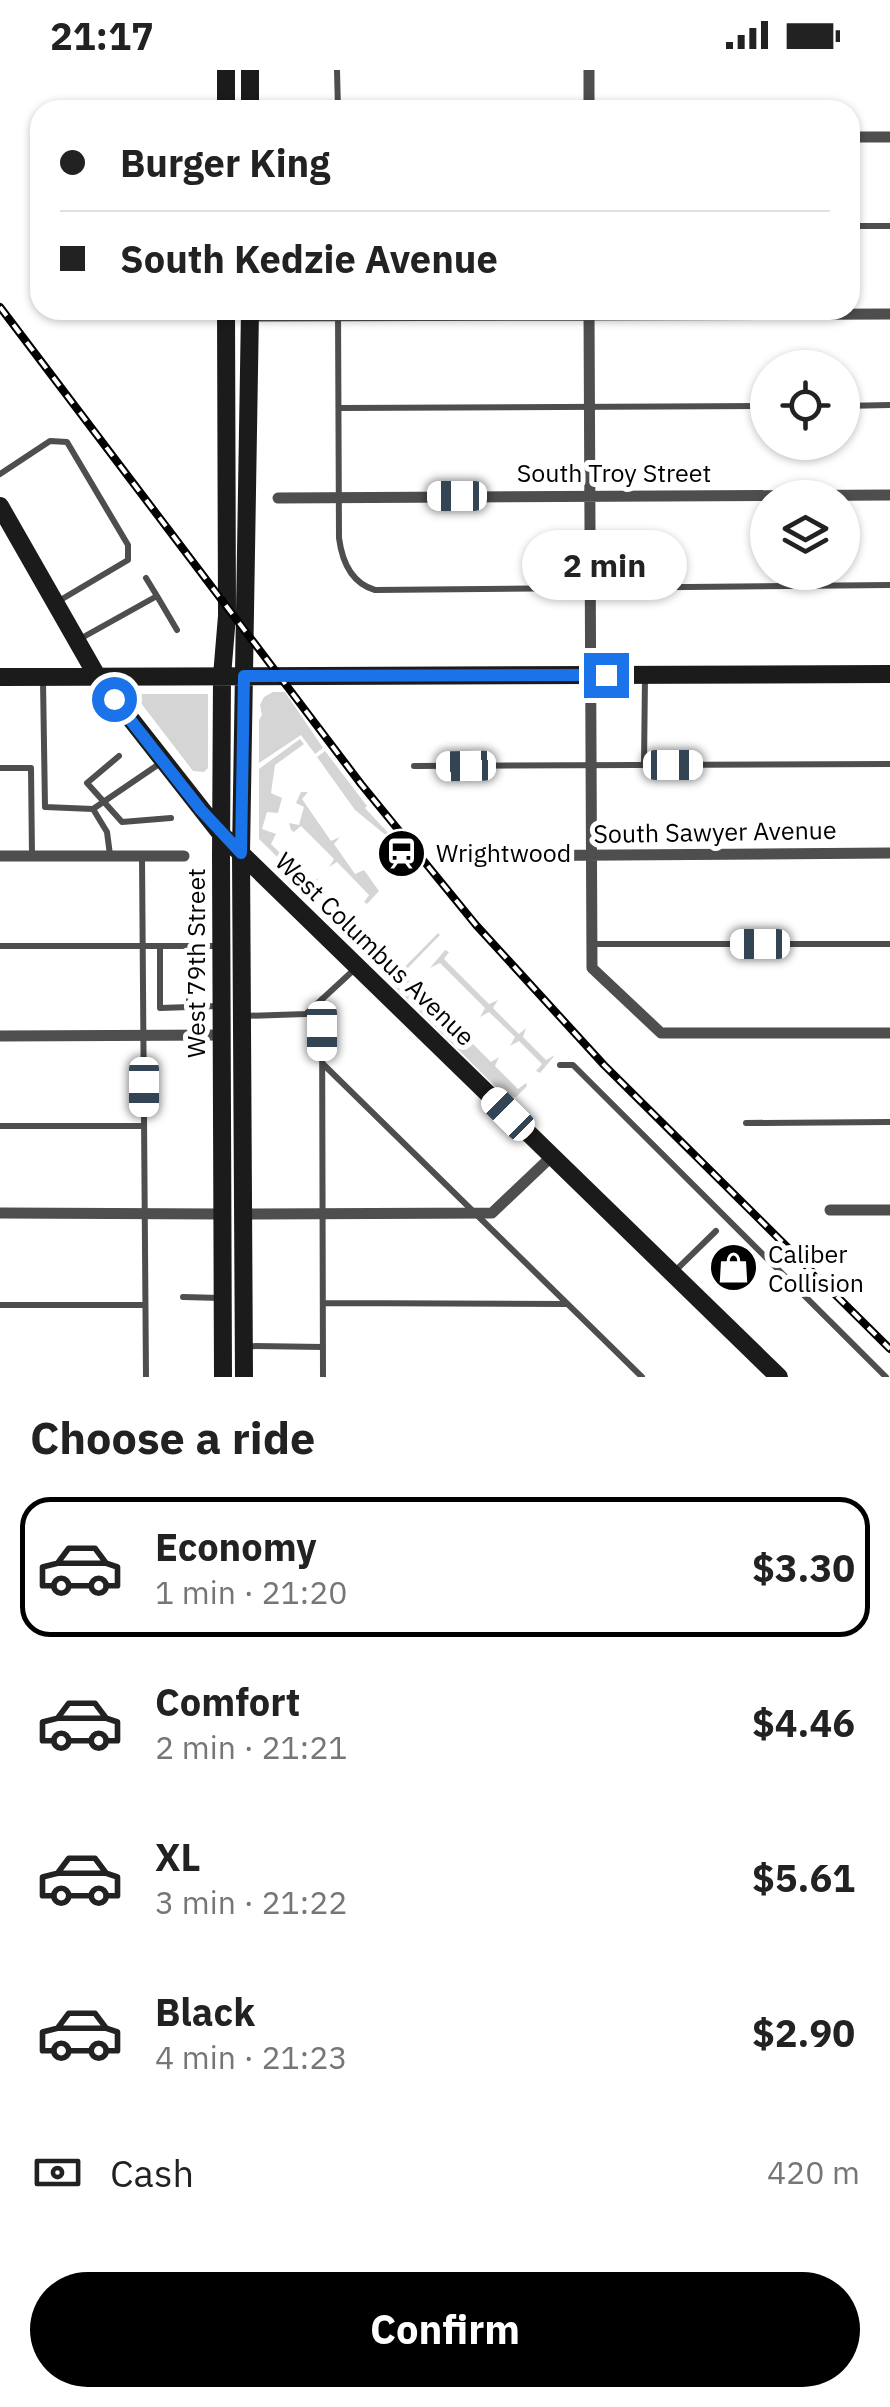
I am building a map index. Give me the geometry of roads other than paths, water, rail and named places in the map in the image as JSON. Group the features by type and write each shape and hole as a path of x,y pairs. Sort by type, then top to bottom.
{"main road":[{"path":"226,70 226,100"},
{"path":"250,70 250,100"},
{"name":"West 79th Street","path":"224,1377 221,834 226,320"},
{"name":"West 79th Street","path":"244,1377 241,853 250,320"},
{"name":"West Columbus Avenue","path":"0,506 97,676 221,834 779,1377"},
{"path":"0,677 890,674"}],"street":[{"path":"588,70 589,100"},
{"path":"860,137 890,137"},
{"path":"860,314 890,314"},
{"path":"590,320 592,968 661,1033 890,1032"},
{"name":"South Troy Street","path":"278,498 890,495"},
{"name":"South Sawyer Avenue","path":"480,856 890,853"},
{"path":"0,856 184,856"},
{"path":"0,1036 222,1035"},
{"path":"243,1214 492,1213 551,1156"},
{"path":"830,1210 890,1210"},
{"path":"0,1213 222,1214"}],"lane":[{"path":"337,70 338,100"},
{"path":"860,226 890,226"},
{"path":"338,320 341,550 354,579 363,586 374,590 890,585"},
{"path":"860,406 890,405"},
{"path":"339,408 750,406"},
{"path":"0,474 50,442 67,442 128,545 128,560 56,603"},
{"path":"146,578 177,630"},
{"path":"77,640 157,596"},
{"path":"644,765 645,675"},
{"path":"43,677 45,807 93,809 163,761"},
{"path":"120,756 87,782 102,802 122,822 171,818"},
{"path":"414,766 890,764"},
{"path":"0,768 31,768 32,856"},
{"path":"93,809 107,832 110,856"},
{"path":"142,855 146,1377"},
{"path":"592,944 890,944"},
{"path":"0,946 221,946"},
{"path":"160,947 160,1008 222,1006"},
{"path":"188,1007 189,947"},
{"path":"243,1016 306,1014 358,966"},
{"path":"322,999 323,1377"},
{"path":"322,1064 642,1377"},
{"path":"560,1065 572,1065 886,1377"},
{"path":"746,1123 890,1122"},
{"path":"0,1126 144,1126"},
{"path":"672,1274 716,1230"},
{"path":"183,1297 223,1298"},
{"path":"323,1303 568,1304"},
{"path":"0,1305 146,1305"},
{"path":"244,1346 323,1347"}],"railway":[{"path":"0,307 361,784 476,925 604,1065 890,1349"}],"place":[{"name":"Wrightwood","path":"401,853"},
{"name":"Caliber Collision","path":"733,1268"}]}
